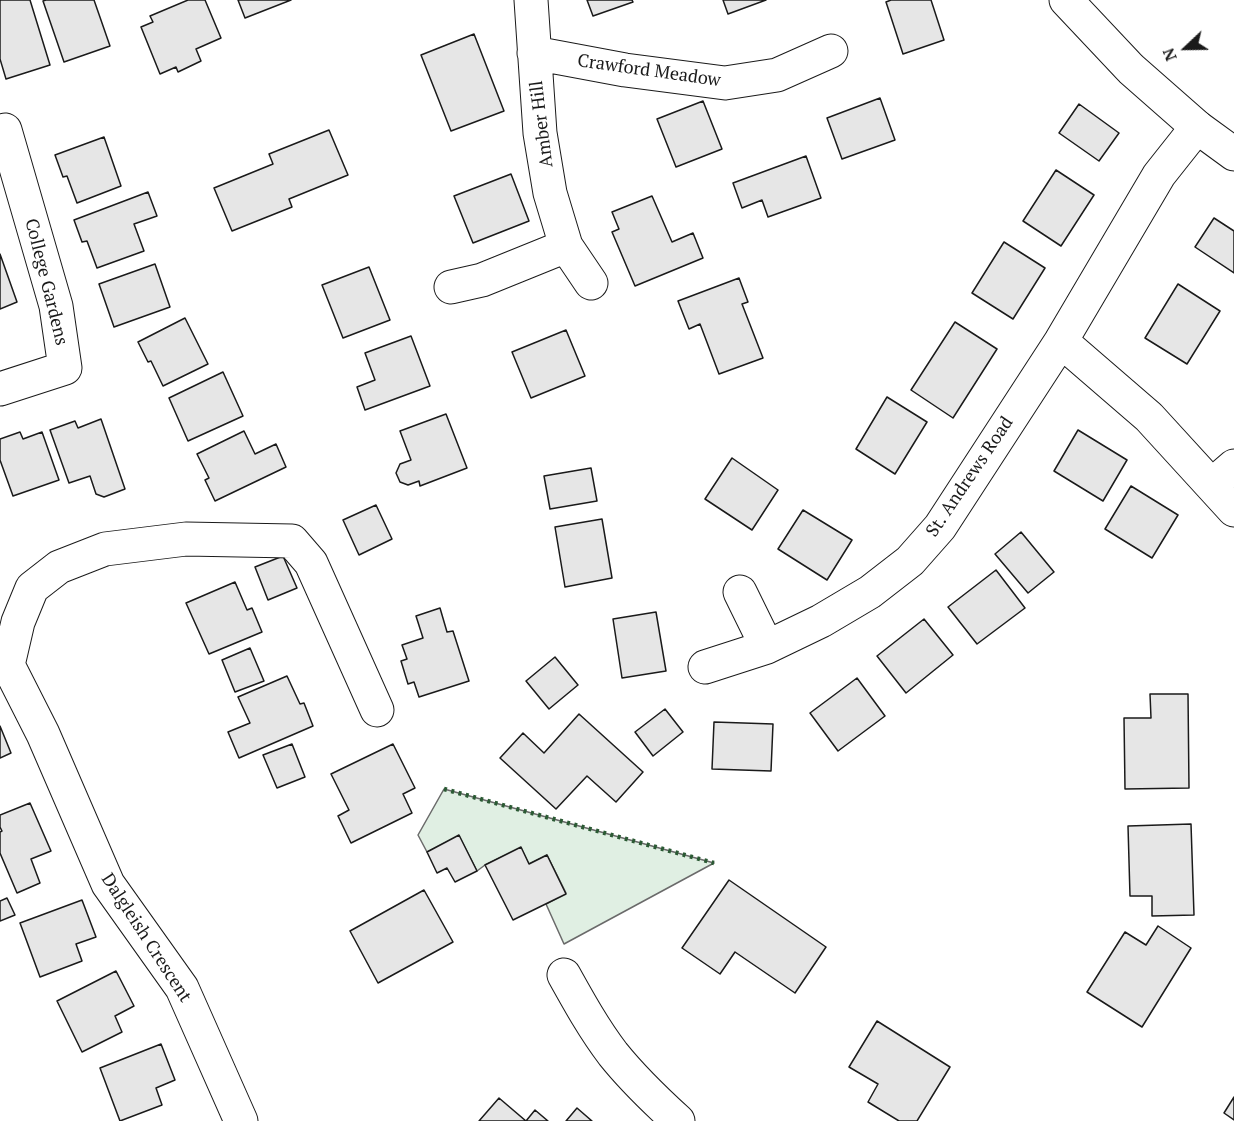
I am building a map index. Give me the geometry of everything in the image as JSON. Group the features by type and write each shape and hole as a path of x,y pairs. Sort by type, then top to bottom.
{"street":[{"name":"Amber Hill","path":"531,0 540,133 550,193 566,246 591,283"},
{"path":"1066,0 1131,69 1197,127 1234,154"},
{"name":"Crawford Meadow","path":"534,53 625,70 725,83 777,75 831,51"},
{"name":"St. Andrews Road","path":"705,667 767,647 822,621 870,592 910,561 940,527 1061,340 1159,176 1197,127"},
{"name":"College Gardens","path":"0,389 65,368 56,306 5,130"},
{"path":"451,287 482,280 566,246"},
{"path":"1061,340 1149,417 1223,475 1234,510"},
{"path":"4,665 32,588 59,567 105,549 186,539 292,541 310,563 377,710"},
{"path":"740,592 767,647"},
{"name":"Dalgleish Crescent","path":"4,665 43,734 108,884 182,988 241,1121"},
{"path":"564,975 587,1016 613,1054 645,1091 678,1121"}],"green space":[{"path":"444,789 714,863 564,944 546,904 566,893 547,855 529,864 521,848 477,871 459,836 427,852 418,835"}],"building":[{"path":"0,0 30,0 50,65 6,79 0,59"},
{"path":"94,0 110,46 64,62 43,1"},
{"path":"188,0 205,0 221,38 196,49 201,61 178,72 176,67 160,74 141,27 153,22 150,16"},
{"path":"238,0 291,0 245,18"},
{"path":"587,0 632,0 633,2 593,16"},
{"path":"723,0 766,0 728,14"},
{"path":"931,0 944,40 903,54 886,2"},
{"path":"474,34 504,111 451,131 421,55"},
{"path":"880,98 895,140 842,159 827,118"},
{"path":"703,101 722,149 676,167 657,119"},
{"path":"1079,104 1119,133 1099,161 1059,133"},
{"path":"329,130 348,175 289,199 292,207 232,231 214,188 273,164 269,154"},
{"path":"104,137 121,186 77,203 67,176 63,177 55,155"},
{"path":"806,156 821,198 768,217 762,200 742,208 733,183"},
{"path":"1056,170 1094,195 1061,246 1023,221"},
{"path":"511,174 529,221 473,243 454,196"},
{"path":"148,192 157,216 134,224 144,251 97,268 87,241 82,242 74,220"},
{"path":"652,196 672,242 693,233 703,258 635,286 612,232 619,229 612,212"},
{"path":"1214,218 1234,231 1234,273 1195,247"},
{"path":"1004,242 1045,268 1013,319 972,293"},
{"path":"0,254 17,302 0,309"},
{"path":"155,264 170,307 114,327 99,284"},
{"path":"369,267 390,320 343,338 322,285"},
{"path":"739,278 748,302 742,304 763,358 719,374 700,324 689,329 678,301"},
{"path":"1178,284 1220,311 1187,364 1145,338"},
{"path":"185,318 208,364 163,386 151,361 148,362 138,342"},
{"path":"955,322 997,349 953,418 911,390"},
{"path":"566,330 585,376 531,398 512,352"},
{"path":"411,336 430,386 365,410 357,387 375,380 365,353"},
{"path":"223,372 243,416 188,441 169,398"},
{"path":"887,397 927,422 895,474 856,449"},
{"path":"446,414 467,468 420,486 419,481 408,485 400,482 396,473 400,464 411,460 400,431"},
{"path":"101,419 125,489 104,497 96,494 90,476 69,483 50,430 75,421 78,428"},
{"path":"1078,430 1127,460 1103,501 1054,471"},
{"path":"244,431 255,454 276,444 286,467 215,501 205,480 209,478 197,454"},
{"path":"20,432 23,439 42,432 59,480 13,496 0,460 0,439"},
{"path":"732,458 778,490 752,530 705,499"},
{"path":"591,468 597,501 550,509 544,476"},
{"path":"1131,486 1178,515 1152,558 1105,529"},
{"path":"376,505 392,539 359,555 343,520"},
{"path":"803,510 852,540 827,580 778,549"},
{"path":"602,519 612,578 565,587 555,527"},
{"path":"1021,532 1054,572 1028,593 995,554"},
{"path":"283,556 297,588 268,600 255,567"},
{"path":"996,570 1025,608 977,644 948,607"},
{"path":"235,582 247,610 252,608 262,632 209,654 186,603"},
{"path":"440,608 447,632 453,631 469,681 419,697 414,682 408,684 401,661 407,659 402,645 423,638 416,616"},
{"path":"656,612 666,671 622,678 613,619"},
{"path":"924,619 953,655 906,693 877,656"},
{"path":"250,648 264,681 235,692 222,660"},
{"path":"555,657 578,685 549,709 526,681"},
{"path":"287,676 300,704 304,703 313,726 239,758 228,732 250,723 238,697"},
{"path":"857,678 885,716 838,751 810,713"},
{"path":"1150,694 1188,694 1189,788 1125,789 1124,718 1151,718"},
{"path":"665,709 683,732 653,756 635,732"},
{"path":"579,714 643,772 616,802 587,776 556,809 500,758 523,733 544,753"},
{"path":"714,722 773,724 771,771 712,769"},
{"path":"0,726 11,753 0,758"},
{"path":"292,744 305,777 277,788 263,755"},
{"path":"393,744 415,788 403,794 412,813 351,843 338,816 349,810 331,774"},
{"path":"30,803 51,851 31,859 40,883 17,893 0,853 0,832 2,831 0,815"},
{"path":"1191,824 1194,915 1152,916 1152,896 1130,896 1128,826"},
{"path":"459,835 477,871 455,882 447,868 437,873 427,852"},
{"path":"521,847 529,864 547,855 566,894 513,920 485,865"},
{"path":"729,880 826,947 795,993 735,952 720,974 682,948"},
{"path":"424,890 453,942 378,983 350,931"},
{"path":"7,898 15,915 0,921 0,901"},
{"path":"82,900 96,937 76,944 82,961 40,977 20,923"},
{"path":"1158,926 1191,948 1142,1027 1087,992 1125,932 1146,945"},
{"path":"116,971 134,1006 115,1016 122,1032 82,1052 57,1001"},
{"path":"877,1021 950,1067 917,1121 899,1121 868,1102 878,1084 849,1067"},
{"path":"161,1044 175,1080 156,1088 162,1105 120,1121 100,1068"},
{"path":"1234,1097 1234,1120 1224,1113"},
{"path":"499,1098 526,1121 479,1121"},
{"path":"577,1108 592,1121 566,1121"},
{"path":"535,1110 548,1121 526,1121"}],"hedge":[{"path":"444,789 714,863"}]}
